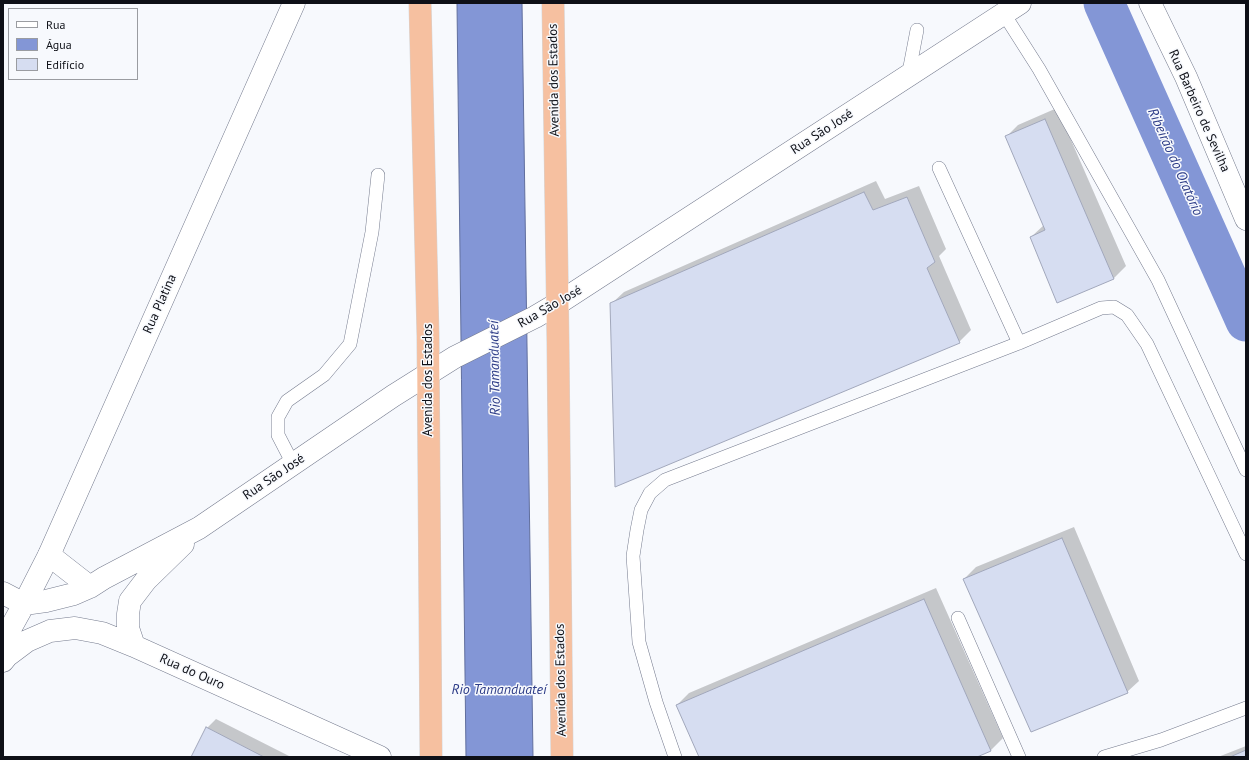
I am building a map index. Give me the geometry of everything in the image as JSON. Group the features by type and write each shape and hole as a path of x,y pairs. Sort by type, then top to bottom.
{"highway":[{"name":"Avenida dos Estados","path":"420,3 428,373 430,757"},
{"name":"Avenida dos Estados","path":"553,3 562,757"}],"main road":[{"name":"Rua Platina","path":"3,642 49,555 294,3"},
{"name":"Rua Barbeiro de Sevilha","path":"1150,3 1186,78 1246,219"},
{"name":"Rua São José","path":"24,604 46,601 74,594 90,587 104,578 199,528 428,373 455,357 557,304 1012,8"},
{"path":"134,646 128,628 130,601 146,580 199,528"},
{"path":"49,555 90,587"},
{"path":"3,593 24,604"},
{"name":"Rua do Ouro","path":"3,661 7,656 27,641 50,631 75,628 102,633 380,757"}],"lane":[{"path":"1012,8 1039,69 1158,280 1246,470"},
{"path":"908,77 917,30"},
{"path":"939,168 1019,343"},
{"path":"293,464 278,435 278,417 287,401 324,374 350,344 372,232 378,175"},
{"path":"676,757 656,702 639,642 633,556 641,510 650,493 665,480 1019,343 1101,308 1114,307 1127,315 1147,344 1246,554"},
{"path":"958,618 1019,757"},
{"path":"1104,757 1161,740 1246,708"}],"water":[{"name":"Rio Tamanduateí","path":"457,3 522,3 533,757 466,757"}],"building":[{"path":"1045,119 1114,279 1057,303 1030,237 1045,230 1005,136"},
{"path":"864,192 873,210 907,197 935,262 927,268 960,343 615,487 610,303"},
{"path":"1062,538 1128,693 1031,732 963,579"},
{"path":"924,599 991,751 977,757 699,757 676,705"},
{"path":"206,727 264,757 191,757"},
{"path":"1246,750 1246,757 1230,757"}],"waterway":[{"name":"Ribeirão do Oratório","path":"1104,3 1246,321"}]}
